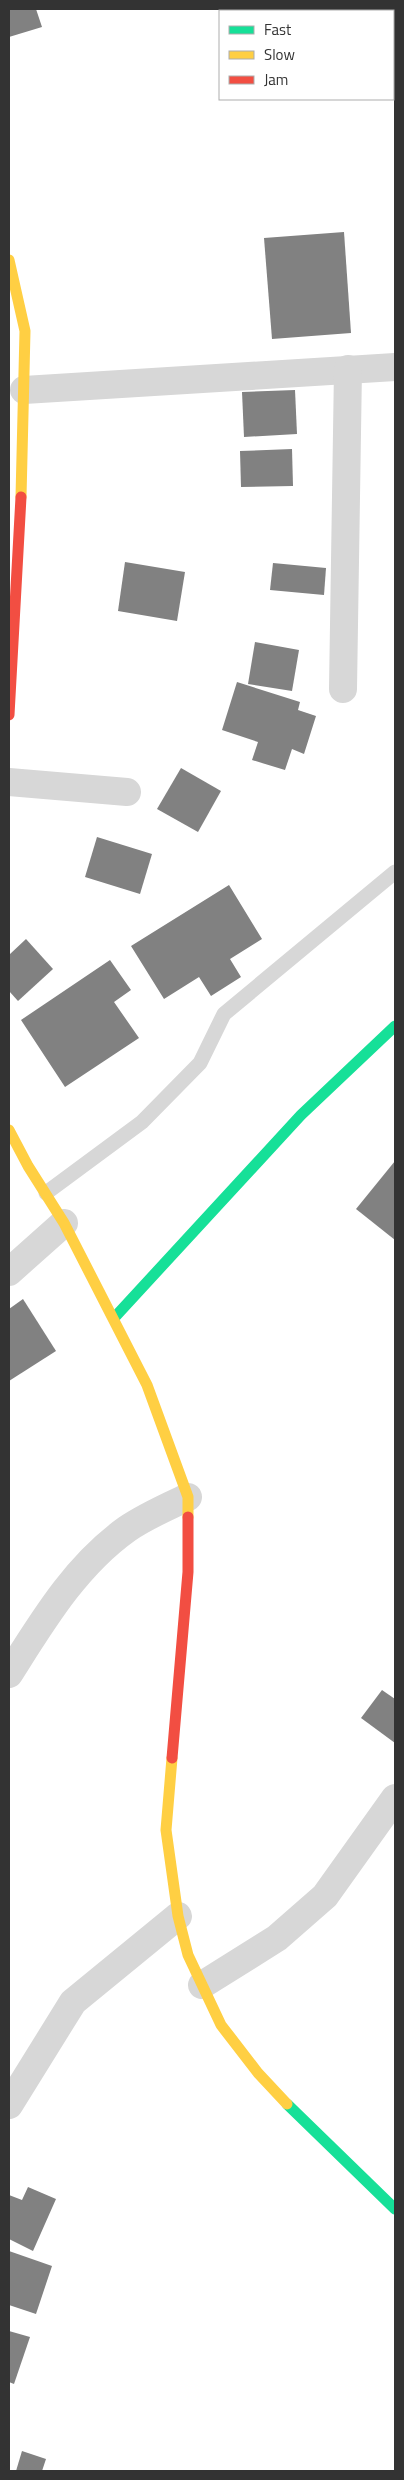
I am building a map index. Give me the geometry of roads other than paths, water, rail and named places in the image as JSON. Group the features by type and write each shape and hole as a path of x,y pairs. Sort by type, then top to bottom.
{"street":[{"path":"9,260 25,331 22,488 9,715"},
{"path":"24,390 395,367"},
{"path":"342,689 348,369"},
{"path":"9,782 127,792"},
{"path":"114,1318 301,1115 395,1026"},
{"path":"9,1130 28,1166 64,1223 147,1385 188,1498 188,1572 166,1830 178,1916 188,1955 221,2025 258,2073 395,2210"},
{"path":"9,1272 64,1223"},
{"path":"9,1674 60,1595 100,1553 125,1530 188,1498"},
{"path":"202,1985 277,1938 325,1896 395,1798"},
{"path":"9,2105 73,2002 178,1916"}],"lane":[{"path":"46,1193 142,1122 200,1063 224,1014 395,872"}]}
